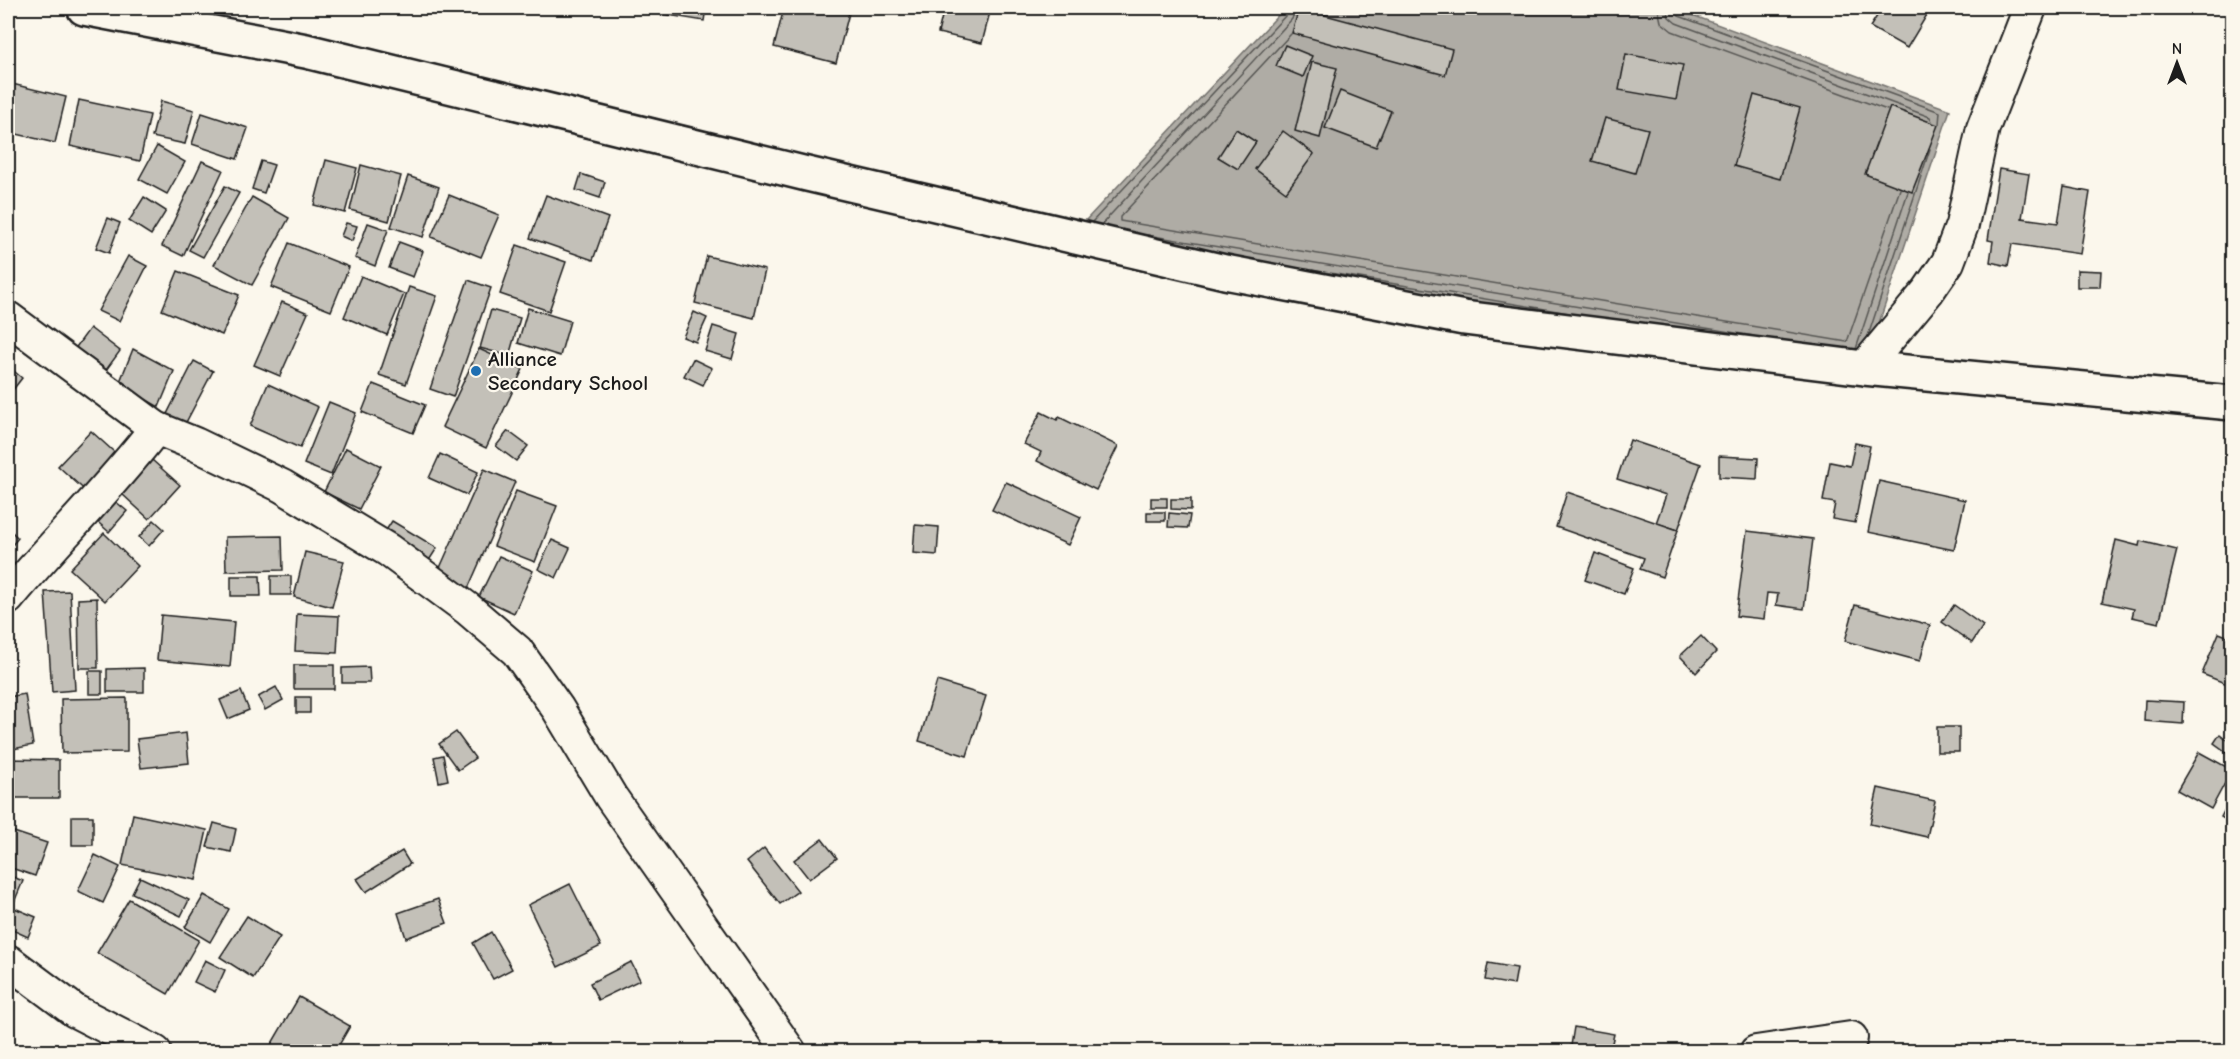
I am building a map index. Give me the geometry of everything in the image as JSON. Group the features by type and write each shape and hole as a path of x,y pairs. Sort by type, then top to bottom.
{"main road":[{"path":"84,8 306,51 807,174 1225,272 1464,318 1864,368 2232,404"}],"street":[{"path":"1864,368 1928,291 1948,262 1962,225 1983,128 2030,8"},
{"path":"8,318 156,428 282,486 388,550 468,609 517,651 558,709 611,797 790,1052"},
{"path":"8,598 63,532 119,477 156,428"},
{"path":"8,961 75,1011 155,1052"},
{"path":"1756,1052 1851,1038"}],"water":[{"path":"1285,8 1673,8 1950,110 1864,368 1071,236"}],"building":[{"path":"644,8 706,8 704,21 643,11"},
{"path":"784,8 829,8 849,13 836,63 774,47"},
{"path":"944,8 991,8 982,43 938,33"},
{"path":"1299,8 1452,49 1445,75 1292,33"},
{"path":"1882,8 1931,8 1907,48 1870,27"},
{"path":"1285,45 1312,56 1303,77 1276,66"},
{"path":"1626,54 1683,65 1676,100 1619,90"},
{"path":"1312,62 1337,68 1320,138 1295,131"},
{"path":"8,83 66,97 55,143 8,132"},
{"path":"1340,91 1391,111 1376,147 1325,128"},
{"path":"1754,95 1800,108 1780,179 1734,166"},
{"path":"79,100 150,115 140,161 70,146"},
{"path":"161,101 194,110 185,144 152,137"},
{"path":"1890,107 1938,125 1912,192 1865,174"},
{"path":"202,113 248,128 237,159 192,144"},
{"path":"1605,118 1648,129 1635,173 1592,161"},
{"path":"1236,129 1256,142 1238,169 1218,157"},
{"path":"1283,131 1314,154 1286,192 1255,169"},
{"path":"157,146 185,162 167,194 139,179"},
{"path":"326,160 357,168 345,213 314,205"},
{"path":"202,161 223,170 183,256 162,246"},
{"path":"261,161 274,165 264,193 252,189"},
{"path":"361,165 401,176 389,221 350,210"},
{"path":"1999,169 2029,174 2022,218 2058,223 2064,187 2090,192 2080,254 2012,244 2008,266 1990,262 1993,241 1988,240"},
{"path":"581,174 605,182 600,198 576,190"},
{"path":"408,176 439,187 423,237 391,227"},
{"path":"225,186 239,193 203,257 189,250"},
{"path":"449,195 499,215 481,257 431,237"},
{"path":"546,195 608,218 593,260 530,238"},
{"path":"144,197 166,211 151,235 129,221"},
{"path":"252,197 289,218 252,285 214,265"},
{"path":"108,218 120,223 109,253 96,248"},
{"path":"346,223 357,226 352,241 341,236"},
{"path":"368,223 388,230 375,266 355,258"},
{"path":"399,242 423,251 413,277 389,268"},
{"path":"289,243 349,267 331,311 271,287"},
{"path":"517,245 566,262 549,311 500,294"},
{"path":"128,256 147,266 119,321 98,311"},
{"path":"707,256 765,270 754,318 695,303"},
{"path":"2077,270 2101,271 2100,287 2077,287"},
{"path":"178,271 239,295 222,335 162,310"},
{"path":"361,276 404,294 387,335 344,317"},
{"path":"468,280 491,288 453,397 430,389"},
{"path":"409,287 437,296 406,384 379,375"},
{"path":"282,302 308,313 280,376 254,365"},
{"path":"528,308 570,321 560,356 518,343"},
{"path":"491,310 520,318 509,356 480,348"},
{"path":"694,312 707,318 696,342 683,337"},
{"path":"713,326 739,334 732,359 705,351"},
{"path":"90,328 120,351 101,377 71,354"},
{"path":"133,349 174,371 159,407 119,384"},
{"path":"479,349 523,369 486,448 442,427"},
{"path":"693,359 712,368 703,385 684,376"},
{"path":"194,361 213,371 183,428 165,418"},
{"path":"8,366 22,378 8,396"},
{"path":"268,384 318,407 300,448 250,426"},
{"path":"373,384 425,405 413,433 362,412"},
{"path":"329,402 356,413 331,475 304,464"},
{"path":"1041,412 1057,420 1059,417 1118,446 1096,490 1037,461 1041,452 1024,444"},
{"path":"91,431 123,460 90,495 58,466"},
{"path":"508,431 528,446 516,461 496,446"},
{"path":"1630,440 1701,464 1678,530 1656,523 1666,495 1617,479"},
{"path":"1855,443 1870,446 1855,523 1832,519 1835,503 1823,501 1830,462 1850,466"},
{"path":"346,448 381,466 359,509 324,492"},
{"path":"440,454 478,472 467,495 429,478"},
{"path":"1719,456 1758,458 1757,479 1719,477"},
{"path":"152,460 180,485 149,519 122,494"},
{"path":"484,469 515,482 466,593 435,579"},
{"path":"1879,481 1965,500 1954,550 1868,532"},
{"path":"1006,482 1081,517 1068,545 992,510"},
{"path":"516,491 557,506 535,562 494,546"},
{"path":"1567,492 1678,530 1662,577 1640,569 1644,558 1556,527"},
{"path":"109,496 127,511 109,532 92,517"},
{"path":"1151,498 1167,498 1167,507 1151,507"},
{"path":"1171,499 1191,499 1191,510 1171,509"},
{"path":"1147,512 1165,512 1165,521 1147,521"},
{"path":"1169,513 1190,515 1188,528 1168,527"},
{"path":"154,520 164,529 149,546 139,537"},
{"path":"392,521 437,548 428,562 383,535"},
{"path":"915,525 939,527 937,555 913,553"},
{"path":"8,528 18,538 8,550"},
{"path":"1747,531 1813,539 1804,609 1776,605 1778,594 1767,593 1764,619 1736,616"},
{"path":"104,533 138,566 105,601 70,569"},
{"path":"282,536 283,570 226,571 225,537"},
{"path":"552,540 570,548 556,578 538,569"},
{"path":"2116,540 2139,546 2140,541 2177,550 2159,623 2132,617 2134,609 2102,602"},
{"path":"305,552 344,561 332,607 294,597"},
{"path":"1595,553 1634,568 1624,594 1585,580"},
{"path":"499,556 533,571 514,613 479,597"},
{"path":"231,576 260,576 261,596 231,596"},
{"path":"271,576 291,576 291,595 271,595"},
{"path":"70,591 75,690 52,692 45,592"},
{"path":"97,598 98,668 79,668 78,599"},
{"path":"1855,605 1930,625 1920,661 1845,641"},
{"path":"1954,605 1983,626 1972,643 1942,622"},
{"path":"297,614 339,616 337,653 295,651"},
{"path":"161,615 234,622 230,667 157,660"},
{"path":"2219,633 2232,638 2232,686 2202,674"},
{"path":"1701,636 1716,652 1696,673 1680,656"},
{"path":"294,665 334,665 334,689 294,689"},
{"path":"369,667 370,683 342,683 342,668"},
{"path":"144,668 144,692 107,692 107,669"},
{"path":"89,671 102,671 102,694 89,694"},
{"path":"937,681 986,696 967,756 919,741"},
{"path":"276,687 283,700 265,710 258,697"},
{"path":"241,691 249,710 228,719 220,700"},
{"path":"25,694 33,745 8,750 8,697"},
{"path":"296,697 310,697 310,713 296,713"},
{"path":"127,698 127,752 62,753 61,699"},
{"path":"2145,700 2184,702 2183,724 2144,721"},
{"path":"1937,727 1959,727 1959,752 1937,752"},
{"path":"456,732 475,758 458,770 439,744"},
{"path":"186,733 189,763 141,768 137,739"},
{"path":"2220,734 2232,743 2232,756 2214,743"},
{"path":"2199,752 2232,770 2211,809 2177,790"},
{"path":"443,755 448,780 439,782 434,757"},
{"path":"8,759 59,760 59,798 8,798"},
{"path":"1878,788 1935,801 1927,837 1870,824"},
{"path":"2232,796 2232,824 2221,817"},
{"path":"133,814 207,830 196,880 122,865"},
{"path":"72,816 93,816 93,845 72,845"},
{"path":"214,823 236,829 231,852 207,847"},
{"path":"8,830 47,843 35,876 8,867"},
{"path":"822,839 837,858 809,879 794,860"},
{"path":"764,848 798,891 780,904 747,862"},
{"path":"402,851 410,864 366,892 357,879"},
{"path":"95,855 120,867 103,903 78,891"},
{"path":"8,875 23,881 12,907 36,917 28,937 8,928"},
{"path":"140,877 189,900 181,916 132,893"},
{"path":"570,884 601,946 558,967 528,905"},
{"path":"204,895 229,909 210,942 185,927"},
{"path":"129,899 199,940 168,994 97,953"},
{"path":"438,899 447,923 406,938 398,913"},
{"path":"247,916 280,937 253,978 220,957"},
{"path":"491,932 512,969 493,979 473,943"},
{"path":"205,960 225,970 215,992 194,982"},
{"path":"631,962 640,980 598,1000 590,983"},
{"path":"1488,963 1517,968 1514,985 1485,980"},
{"path":"299,997 350,1026 335,1052 282,1052 271,1045"},
{"path":"1574,1027 1614,1034 1610,1052 1570,1052"},
{"path":"2232,1044 2232,1052 2213,1052"}],"place":[{"name":"Alliance Secondary School","path":"476,371"}]}
